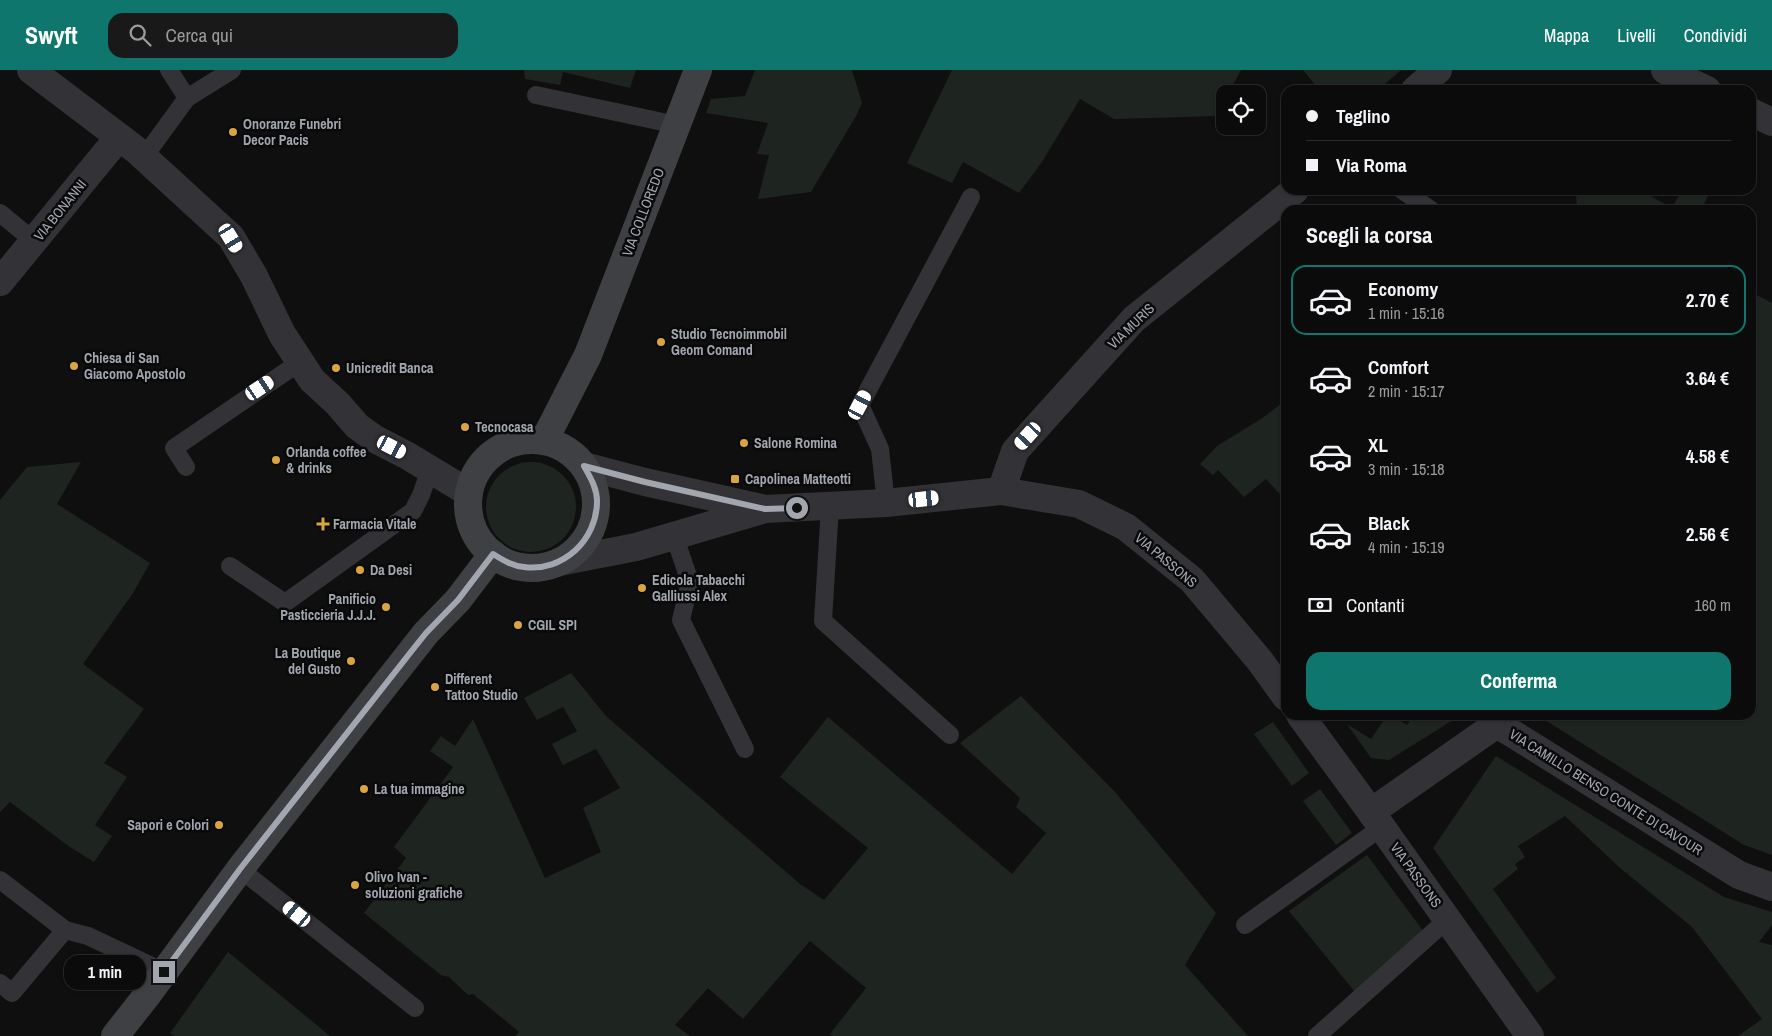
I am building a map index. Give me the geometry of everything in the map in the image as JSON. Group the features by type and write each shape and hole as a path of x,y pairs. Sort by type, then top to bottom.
{"main road":[{"name":"VIA COLLOREDO","path":"544,441 588,355 698,70"},
{"path":"523,440 544,441 560,445 573,454 584,466 593,482 597,500 595,519 588,536 576,551 559,562 543,567 524,567 508,563 493,554 480,542 472,527 468,493 484,461 502,447 523,440"},
{"path":"115,1036 240,869 426,633 458,600 493,554"}],"street":[{"path":"31,70 133,147 231,238 254,276 282,334 312,380 338,404 357,426 375,439 408,456 468,493"},
{"path":"1421,85 1438,70"},
{"path":"1672,71 1698,85"},
{"path":"1756,114 1772,122"},
{"name":"VIA BONANNI","path":"0,282 34,241 133,147"},
{"name":"VIA MURIS","path":"1001,491 1015,450 1134,319 1289,195"},
{"path":"584,466 765,509"},
{"name":"VIA PASSONS","path":"765,509 886,503 1001,491 1079,504 1126,527 1192,580 1260,661 1281,689"},
{"path":"559,562 636,547 765,509"},
{"name":"VIA PASSONS","path":"1304,720 1530,1036"},
{"name":"VIA CAMILLO BENSO CONTE DI CAVOUR","path":"1377,820 1497,724 1739,874 1772,887"}],"lane":[{"path":"169,70 187,98"},
{"path":"133,147 187,98 232,70"},
{"path":"536,95 676,125"},
{"path":"1409,195 1424,205"},
{"path":"886,503 880,449 860,405 971,197"},
{"path":"0,212 34,241"},
{"path":"186,467 174,448 300,362"},
{"path":"230,566 285,603 413,511 430,470"},
{"path":"830,506 823,621 950,735"},
{"path":"674,535 690,582 681,620 745,749"},
{"path":"1245,925 1377,820"},
{"path":"240,869 415,1008"},
{"path":"0,880 65,930 88,936 164,972"},
{"path":"1317,1036 1448,919"},
{"path":"0,983 12,993 65,930"}],"shaded area":[{"path":"524,70 636,70 630,88 563,72 560,85 525,79"},
{"path":"755,70 852,70 862,103 811,192 758,199 769,155 757,154 768,123 706,113 711,99 745,96"},
{"path":"952,70 1241,70 1233,85 1216,85 1216,116 1114,119 1080,99 1042,162 1019,193 963,162 952,183 907,163"},
{"path":"1303,70 1401,70 1384,85 1315,85"},
{"path":"1576,195 1649,195 1667,205 1577,205"},
{"path":"1679,195 1708,195 1704,205 1674,205"},
{"path":"1756,295 1772,303 1772,855 1744,845 1545,720 1756,720"},
{"path":"1281,404 1281,496 1266,479 1244,497 1218,470 1213,475 1200,464 1217,446 1261,419"},
{"path":"81,462 57,504 150,563 133,593 83,664 144,709 104,763 127,777 95,825 112,836 94,862 67,845 10,802 0,812 0,500 27,467"},
{"path":"531,462 548,466 563,475 572,490 576,507 572,524 563,539 548,548 531,552 514,548 499,539 490,524 486,507 490,490 499,475 514,466"},
{"path":"571,673 606,716 800,884 824,900 868,848 780,777 828,717 1012,874 1046,833 1016,807 1020,798 960,743 1021,696 1115,792 1216,913 1185,965 1248,1036 833,1036 830,1034 866,988 810,941 743,1019 708,988 675,1025 690,1036 515,1036 519,1032 473,994 468,995 449,977 441,975 364,913 406,858 394,847 453,767 430,751 441,736 455,746 473,719 545,878 601,852 583,808 620,788 596,749 563,765 552,744 577,731 563,707 537,720 524,698"},
{"path":"1384,720 1398,720 1407,725 1410,720 1453,720 1389,760 1371,758 1347,724 1371,739"},
{"path":"1273,722 1309,773 1292,786 1254,734"},
{"path":"1496,756 1724,897 1772,912 1772,925 1759,942 1772,945 1772,1036 1738,1036 1762,1019 1692,927 1619,867 1565,816 1518,846 1525,857 1515,864 1518,869 1493,889 1556,978 1537,993 1433,848"},
{"path":"1320,789 1352,833 1336,845 1303,801"},
{"path":"1367,855 1424,932 1355,992 1289,911"},
{"path":"228,952 330,1036 174,1036 170,1033"}],"place":[{"name":"Onoranze Funebri Decor Pacis","path":"233,132"},
{"name":"Studio Tecnoimmobil Geom Comand","path":"661,342"},
{"name":"Chiesa di San Giacomo Apostolo","path":"74,366"},
{"name":"Unicredit Banca","path":"336,368"},
{"name":"Tecnocasa","path":"465,427"},
{"name":"Salone Romina","path":"744,443"},
{"name":"Orlanda coffee & drinks","path":"276,460"},
{"name":"Capolinea Matteotti","path":"735,479"},
{"name":"Farmacia Vitale","path":"323,524"},
{"name":"Da Desi","path":"360,570"},
{"name":"Edicola Tabacchi Galliussi Alex","path":"642,588"},
{"name":"Panificio Pasticcieria J.J.J.","path":"386,607"},
{"name":"CGIL SPI","path":"518,625"},
{"name":"La Boutique del Gusto","path":"351,661"},
{"name":"Different Tattoo Studio","path":"435,687"},
{"name":"La tua immagine","path":"364,789"},
{"name":"Sapori e Colori","path":"219,825"},
{"name":"Olivo Ivan - soluzioni grafiche","path":"355,885"}],"route":[{"path":"164,972 240,869 426,633 458,600 493,554 508,563 524,567 543,567 559,562 576,551 588,536 595,519 597,500 593,482 584,466 765,509 797,508"}]}
